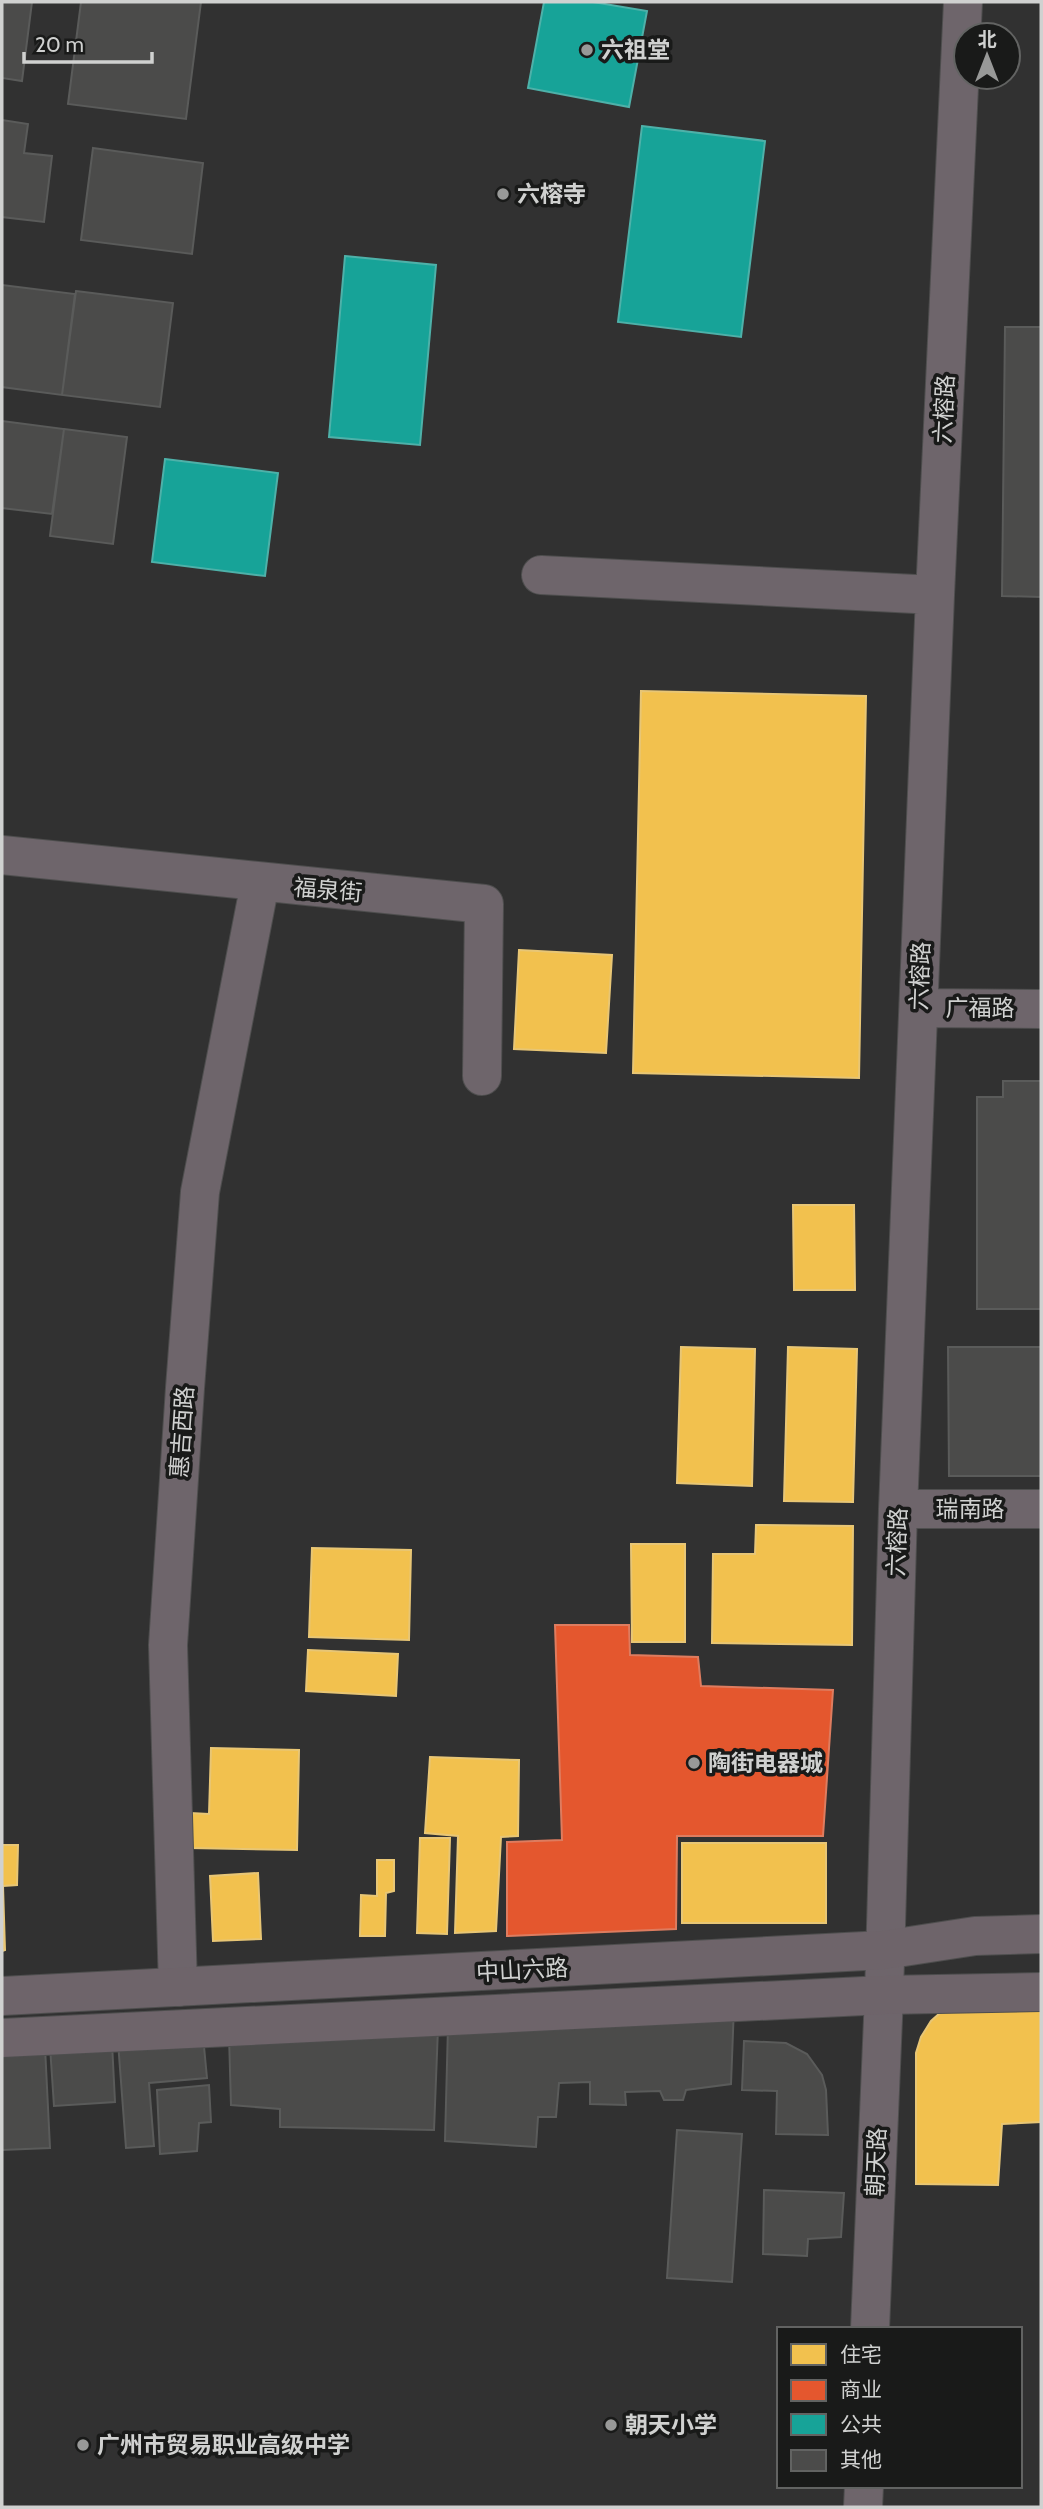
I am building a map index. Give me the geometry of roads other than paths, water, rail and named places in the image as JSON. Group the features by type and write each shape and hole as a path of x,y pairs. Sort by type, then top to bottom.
{"main road":[{"name":"中山六路","path":"2,1996 884,1950 975,1936 1041,1934"},
{"name":"中山六路","path":"2,2038 884,1995 1041,1992"}],"street":[{"name":"六榕路","path":"884,1995 898,1509 935,595 963,2"},
{"path":"541,575 935,595"},
{"name":"福泉街","path":"2,855 484,904 482,1076"},
{"name":"惠吉西路","path":"178,1987 168,1645 185,1388 200,1192 260,883"},
{"name":"广福路","path":"919,1008 1041,1009"},
{"name":"瑞南路","path":"898,1509 1041,1509"},
{"name":"朝天路","path":"870,2327 884,1995"},
{"path":"863,2507 864,2488"}],"place":[{"name":"六祖堂","path":"587,50"},
{"name":"六榕寺","path":"503,194"},
{"name":"陶街电器城","path":"694,1763"},
{"name":"朝天小学","path":"611,2425"},
{"name":"广州市贸易职业高级中学","path":"83,2445"}]}
